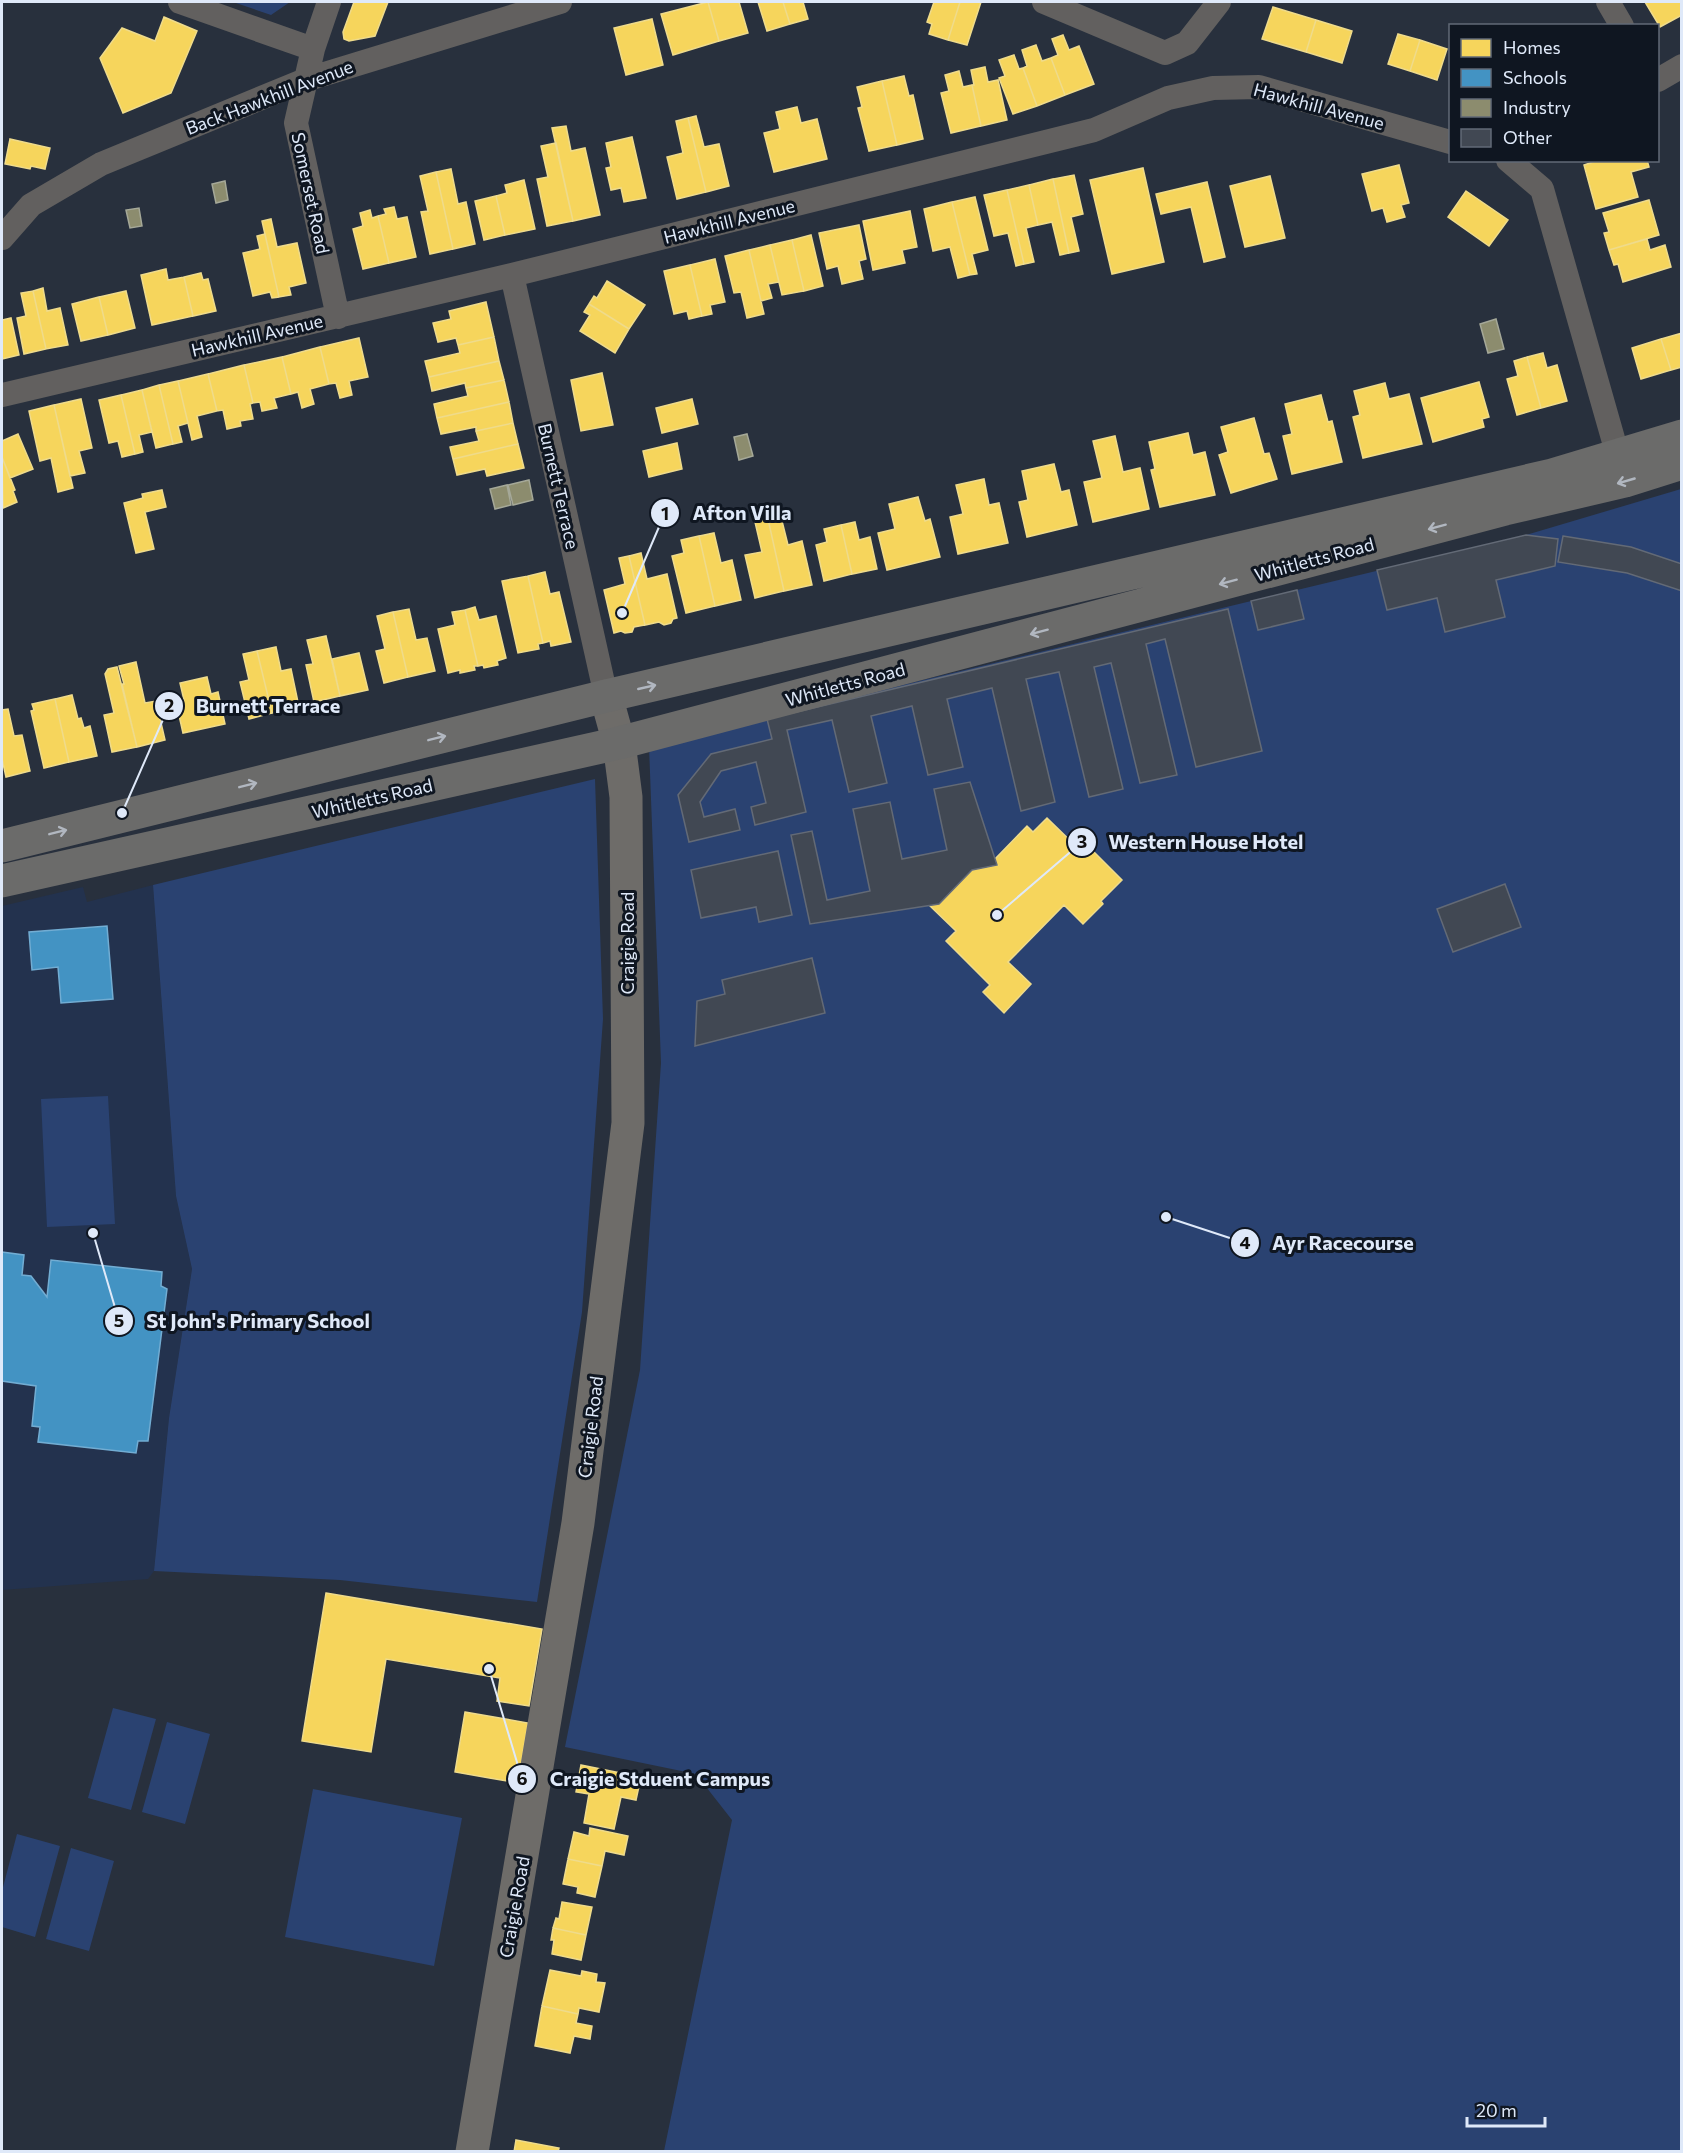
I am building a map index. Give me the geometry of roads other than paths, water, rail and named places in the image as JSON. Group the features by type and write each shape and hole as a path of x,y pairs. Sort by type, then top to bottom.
{"main road":[{"name":"Whitletts Road","path":"2,846 606,696 1552,475 1682,436"},
{"name":"Whitletts Road","path":"2,881 619,743 1482,515 1625,481 1682,462"},
{"name":"Craigie Road","path":"472,2151 578,1523 628,1123 626,797 619,743 606,696"}],"street":[{"path":"180,2 313,49"},
{"name":"Somerset Road","path":"329,2 313,49 296,123 338,317"},
{"name":"Back Hawkhill Avenue","path":"2,238 31,205 101,164 305,80 560,2"},
{"path":"1044,2 1165,54 1187,43 1219,2"},
{"path":"1608,2 1621,24"},
{"path":"1659,79 1682,66"},
{"name":"Hawkhill Avenue","path":"2,394 512,275 1094,130 1168,98 1213,88 1259,87 1449,142"},
{"path":"1510,162 1542,189 1618,456"},
{"name":"Burnett Terrace","path":"512,275 606,696"}],"place":[{"name":"Afton Villa","path":"622,613"},
{"name":"Burnett Terrace","path":"122,813"},
{"name":"Western House Hotel","path":"997,915"},
{"name":"Ayr Racecourse","path":"1166,1217"},
{"name":"St John's Primary School","path":"93,1233"},
{"name":"Craigie Stduent Campus","path":"489,1669"}]}
